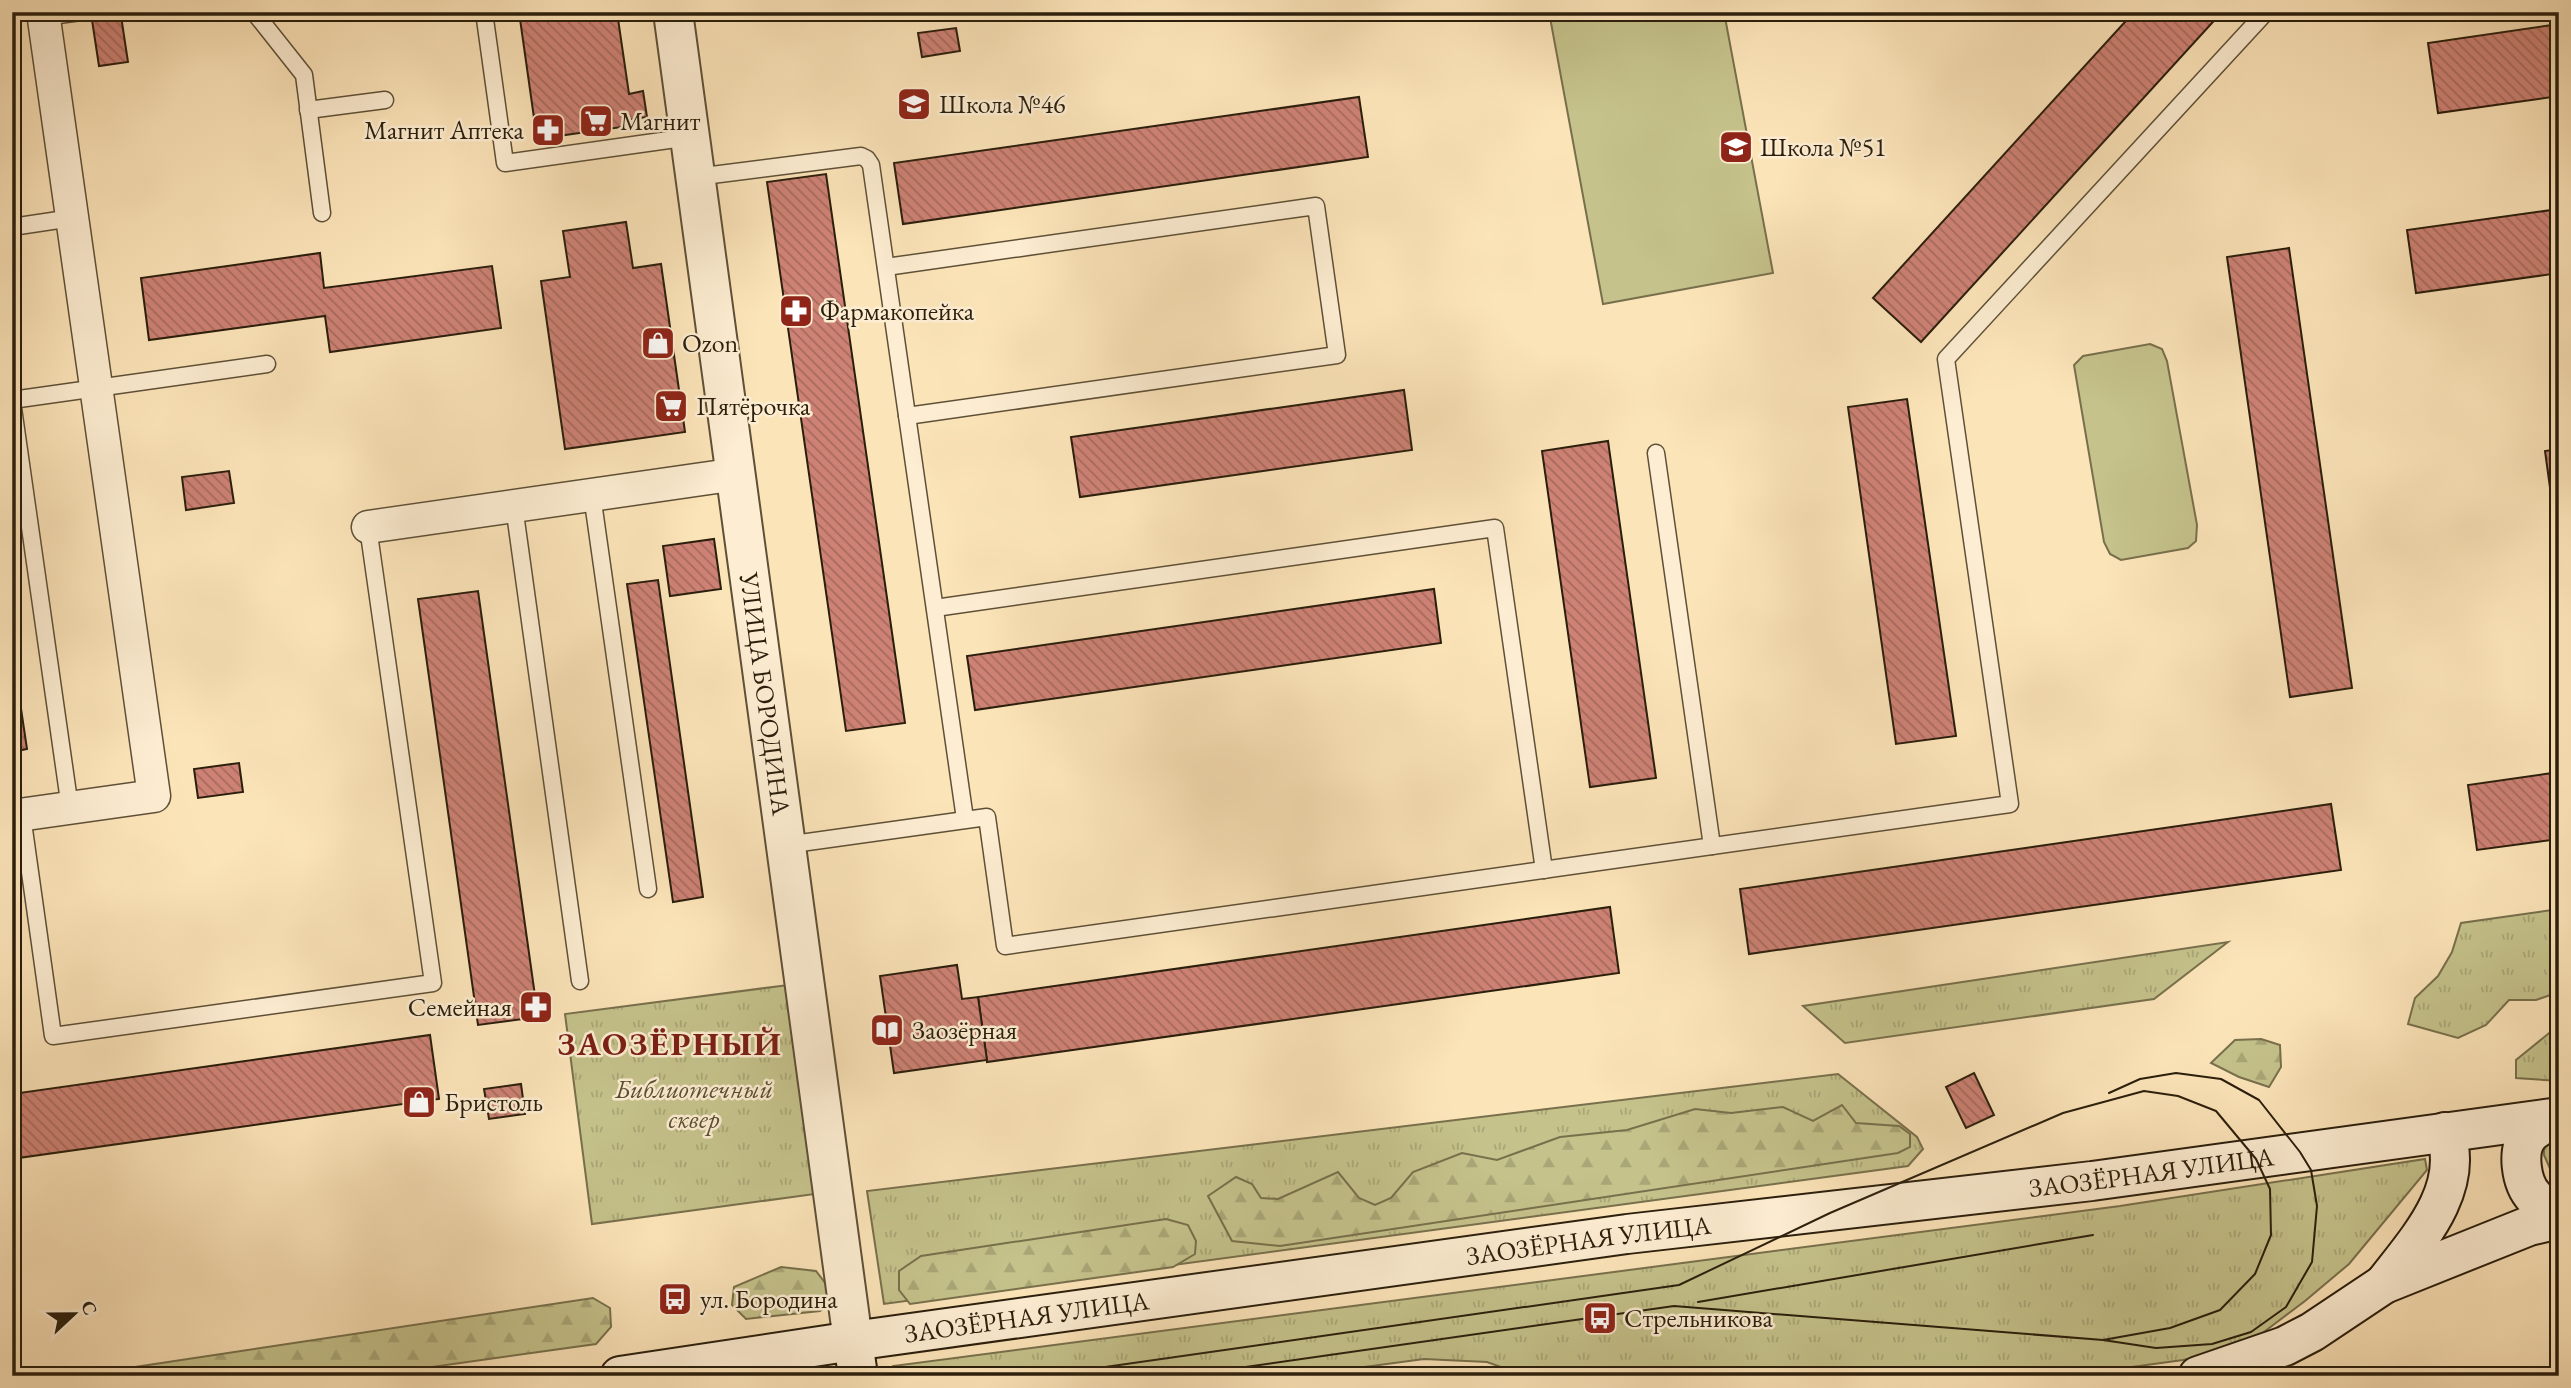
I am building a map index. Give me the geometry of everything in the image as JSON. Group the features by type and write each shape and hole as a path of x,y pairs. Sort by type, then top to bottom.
{"main road":[{"name":"УЛИЦА БОРОДИНА","path":"673,12 855,1358"},
{"name":"ЗАОЗЁРНАЯ УЛИЦА","path":"620,1376 855,1358 1627,1234 2078,1183 2558,1117"},
{"path":"2558,1117 2528,1136 2522,1149 2522,1161 2525,1183 2535,1199 2559,1209"},
{"path":"2384,1284 2417,1241 2443,1193 2451,1162 2451,1148 2445,1132"},
{"path":"2198,1376 2285,1346 2312,1332 2384,1284 2529,1226 2559,1219"}],"street":[{"path":"17,816 154,796 43,15"},
{"path":"368,527 737,474"}],"lane":[{"path":"43,15 81,12"},
{"path":"254,12 304,75 322,213"},
{"path":"484,12 505,163 690,137"},
{"path":"786,845 987,817 1005,946 2010,804 1946,359 2266,12"},
{"path":"308,110 385,100"},
{"path":"696,177 861,156 871,165 965,820"},
{"path":"886,267 1316,206 1337,355 907,416"},
{"path":"12,227 72,218"},
{"path":"70,808 12,400 267,364"},
{"path":"1656,453 1712,846"},
{"path":"592,495 648,889"},
{"path":"514,506 580,981"},
{"path":"17,816 53,1036 433,983 368,527"},
{"path":"934,608 1495,528 1544,870"}],"green space":[{"path":"1549,12 1724,12 1773,273 1603,304"},
{"path":"2150,344 2162,349 2167,361 2197,525 2196,541 2188,548 2121,560 2110,554 2104,542 2074,365 2083,356"},
{"path":"2559,909 2559,992 2536,1000 2509,1000 2486,1025 2458,1038 2408,1024 2415,998 2438,976 2452,952 2461,923"},
{"path":"2228,942 2154,999 1845,1043 1803,1006"},
{"name":"Библиотечный сквер","path":"788,985 815,1194 592,1224 565,1014"},
{"path":"2559,1025 2559,1081 2516,1078 2516,1060"},
{"path":"2261,1039 2280,1045 2281,1067 2269,1087 2239,1077 2211,1063 2235,1040"},
{"path":"1838,1074 1917,1137 1923,1149 1908,1166 884,1304 867,1191"},
{"path":"1842,1105 1856,1123 1899,1126 1910,1134 1910,1147 1898,1153 1280,1246 1232,1241 1208,1196 1236,1177 1252,1184 1261,1198 1278,1199 1338,1172 1359,1198 1375,1205 1391,1198 1413,1172 1462,1153 1497,1160 1560,1137 1627,1130 1695,1109 1731,1113 1783,1107 1813,1121"},
{"path":"2559,1137 2559,1173 2551,1171 2544,1155 2544,1145"},
{"path":"2425,1159 2427,1170 2349,1264 2260,1335 2226,1350 2183,1360 2066,1376 1526,1376 1487,1362 1424,1359 1297,1376 895,1376 893,1366 2120,1206"},
{"path":"1166,1219 1188,1225 1196,1241 1195,1254 1173,1267 910,1304 899,1290 899,1271 921,1256"},
{"path":"781,1267 816,1271 832,1292 833,1301 820,1311 746,1319 732,1305 734,1287"},
{"path":"593,1298 610,1308 611,1327 596,1344 368,1376 75,1376"}],"building":[{"path":"519,12 617,12 629,94 643,91 647,117 628,120 629,126 537,139"},
{"path":"2134,12 2222,12 1921,342 1873,298"},
{"path":"121,16 128,62 99,66 92,20"},
{"path":"2559,24 2559,96 2438,113 2428,43"},
{"path":"956,28 960,51 922,57 918,33"},
{"path":"1359,97 1368,157 903,224 894,163"},
{"path":"826,174 905,723 846,731 767,182"},
{"path":"2559,209 2559,273 2416,293 2407,230"},
{"path":"626,222 633,268 661,264 685,432 565,449 541,281 570,277 563,231"},
{"path":"2289,248 2352,688 2290,697 2227,257"},
{"path":"320,253 324,288 492,266 501,328 330,352 325,316 149,340 141,278"},
{"path":"1404,390 1412,450 1080,497 1071,437"},
{"path":"1907,399 1956,736 1896,744 1848,407"},
{"path":"1608,441 1656,778 1590,787 1542,451"},
{"path":"2559,449 2559,516 2554,517 2545,451"},
{"path":"229,471 234,503 186,510 182,477"},
{"path":"714,539 721,589 670,596 663,546"},
{"path":"658,580 703,897 673,902 627,584"},
{"path":"1434,589 1441,643 975,710 967,656"},
{"path":"478,591 538,1017 478,1025 418,599"},
{"path":"12,648 27,749 12,752"},
{"path":"239,763 243,792 198,798 194,769"},
{"path":"2559,772 2559,839 2477,850 2468,785"},
{"path":"2331,804 2341,870 1749,954 1740,889"},
{"path":"1610,907 1619,973 987,1062 978,997"},
{"path":"957,965 962,999 978,997 987,1060 894,1073 880,976"},
{"path":"430,1035 439,1099 18,1158 12,1121 12,1094"},
{"path":"1974,1073 1994,1115 1966,1128 1946,1087"},
{"path":"521,1084 525,1114 489,1119 484,1089"}],"tram line":[{"path":"1182,1376 1674,1306 2103,1340 2156,1348 2212,1344 2251,1332 2286,1307 2312,1262 2317,1206 2311,1170 2259,1100 2221,1079 2176,1073 2140,1079 2109,1093"},
{"path":"1042,1376 1679,1285 1830,1213 2063,1113 2144,1091 2178,1096 2216,1111 2256,1159 2270,1189 2271,1235 2255,1274 2220,1310 2170,1328 2103,1340"},
{"path":"1698,1302 2093,1235"}],"place":[{"name":"Школа №46","path":"914,104"},
{"name":"Магнит","path":"596,121"},
{"name":"Магнит Аптека","path":"548,130"},
{"name":"Школа №51","path":"1736,147"},
{"name":"Фармакопейка","path":"796,311"},
{"name":"Ozon","path":"658,343"},
{"name":"Пятёрочка","path":"671,406"},
{"name":"Семейная","path":"536,1007"},
{"name":"Заозёрная","path":"887,1030"},
{"name":"Бристоль","path":"419,1102"},
{"name":"ул. Бородина","path":"675,1299"},
{"name":"Стрельникова","path":"1600,1318"}],"district":[{"name":"ЗАОЗЁРНЫЙ","path":"670,1043"}]}
